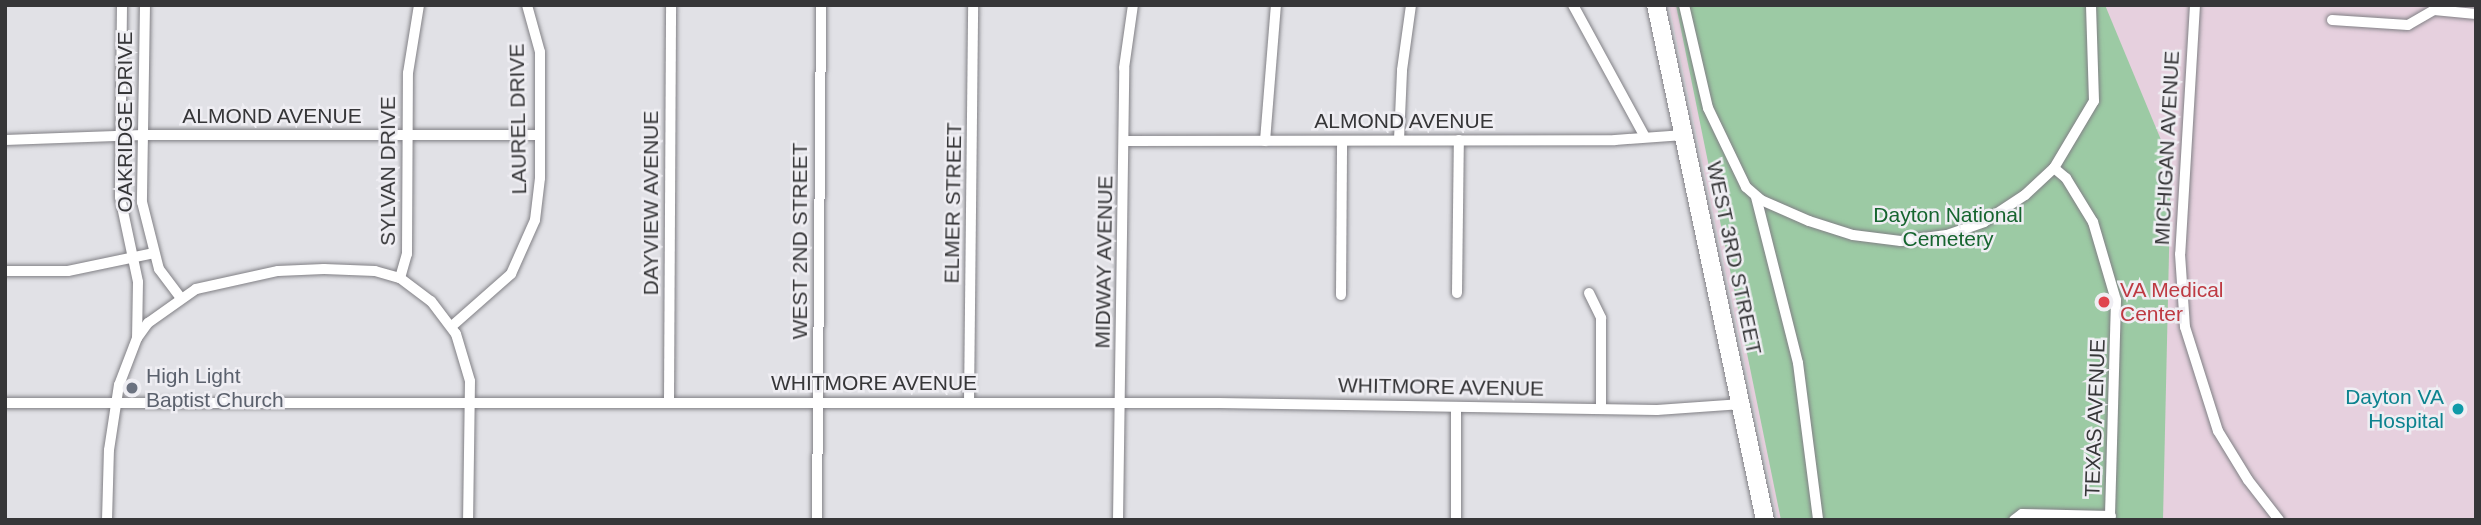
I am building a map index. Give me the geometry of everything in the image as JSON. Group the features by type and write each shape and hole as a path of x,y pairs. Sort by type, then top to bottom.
{"main road":[{"name":"WEST 3RD STREET","path":"1656,5 1765,520"}],"street":[{"name":"OAKRIDGE DRIVE","path":"107,520 115,404 137,338 134,260 121,218 119,138 122,5"},
{"name":"OAKRIDGE DRIVE","path":"137,338 180,297 154,253 142,202 145,5"},
{"name":"SYLVAN DRIVE","path":"400,278 407,254 408,73 419,5"},
{"name":"LAUREL DRIVE","path":"452,326 495,291 528,242 540,198 540,52 527,5"},
{"name":"DAYVIEW AVENUE","path":"669,402 671,5"},
{"name":"WEST 2ND STREET","path":"817,520 821,5"},
{"name":"ELMER STREET","path":"969,402 973,5"},
{"name":"MIDWAY AVENUE","path":"1118,520 1124,68 1133,5"},
{"path":"1265,141 1276,5"},
{"path":"1399,140 1402,70 1411,5"},
{"path":"1573,5 1645,137"},
{"path":"1684,5 1711,117 1734,168 1756,197 1798,363 1818,520"},
{"path":"1756,197 1809,221 1853,235 1919,239 1960,231 1996,216 2054,167 2094,101 2091,5"},
{"name":"MICHIGAN AVENUE","path":"2195,5 2180,254 2186,327 2218,431 2248,480 2279,520"},
{"path":"2332,20 2408,25 2434,10 2476,14"},
{"name":"ALMOND AVENUE","path":"5,140 119,138 143,135 539,135"},
{"name":"ALMOND AVENUE","path":"1125,141 1459,140 1684,135"},
{"path":"1457,293 1459,140"},
{"path":"1341,295 1342,141"},
{"name":"TEXAS AVENUE","path":"2054,167 2093,222 2116,300 2110,518"},
{"path":"5,271 68,271 134,260 154,253"},
{"path":"180,297 218,283 278,271 367,270 400,278 431,301 452,326 467,362 470,403 468,520"},
{"path":"1589,293 1601,318 1601,408"},
{"name":"WHITMORE AVENUE","path":"5,403 969,402 1601,408 1727,408 1742,404"},
{"path":"1456,520 1457,407"},
{"path":"2014,520 2022,514 2110,518"}],"shaded area":[{"name":"VA Medical Center","path":"1669,5 2476,5 2476,520 1778,520"}],"green space":[{"name":"Dayton National Cemetery","path":"1676,5 2105,5 2171,164 2163,520 1781,520"}],"place":[{"name":"VA Medical Center","path":"2104,302"},
{"name":"High Light Baptist Church","path":"132,388"},
{"name":"Dayton VA Hospital","path":"2458,409"}]}
